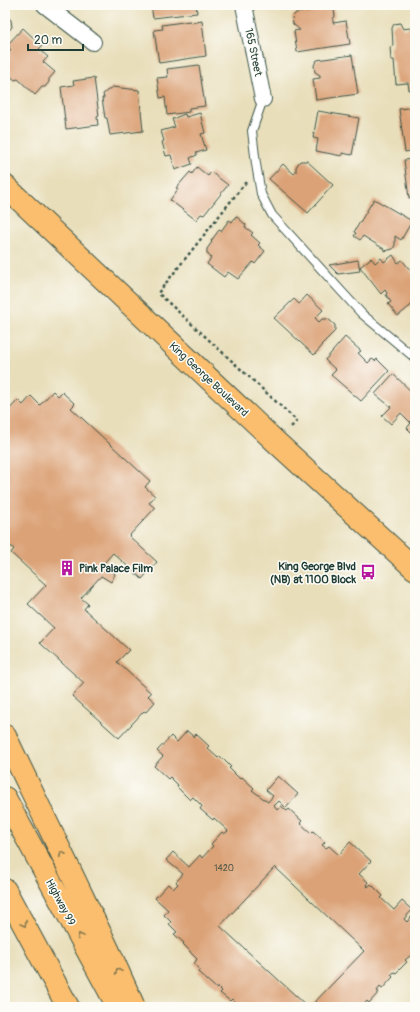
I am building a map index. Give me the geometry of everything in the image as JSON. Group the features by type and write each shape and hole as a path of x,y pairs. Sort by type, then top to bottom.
{"main road":[{"name":"King George Boulevard","path":"5,186 276,442 415,569"},
{"path":"5,736 107,947 134,1007"},
{"name":"Highway 99","path":"5,798 118,1007"},
{"path":"5,890 68,1007"}],"street":[{"path":"45,5 93,42"},
{"name":"165 Street","path":"244,5 263,99"}],"lane":[{"path":"263,99 252,130 261,194 272,215 362,314 415,358"}],"path":[{"path":"248,180 158,293 297,421 276,442"}],"building":[{"path":"151,5 196,5 197,13 153,18"},
{"path":"331,7 334,10 335,16 333,23 346,21 350,44 297,52 294,31 300,30 293,24 292,17 296,13"},
{"path":"5,14 11,20 12,27 5,35"},
{"path":"190,21 190,23 202,21 206,56 159,63 154,30 163,29 162,25"},
{"path":"400,23 403,29 410,28 415,36 415,89 409,90 408,83 396,84 394,60 391,60 390,47 393,46 392,28 394,24"},
{"path":"23,28 42,46 39,49 48,57 43,62 55,72 45,87 42,87 35,95 18,79 15,80 9,75 10,72 5,68 5,57 11,50 9,48 9,43"},
{"path":"352,55 358,94 316,100 313,79 320,78 320,75 315,72 314,65 317,60"},
{"path":"199,65 205,106 189,108 189,112 167,115 165,97 160,98 157,78 168,77 167,69"},
{"path":"94,78 99,116 97,117 98,125 66,129 61,87 74,85 73,81"},
{"path":"112,87 139,90 143,131 110,135 107,118 105,118 102,98 104,98 103,94"},
{"path":"415,107 415,150 405,152 399,109"},
{"path":"318,111 359,118 352,155 342,153 342,156 316,151 318,139 313,138"},
{"path":"200,113 205,133 201,134 206,150 196,153 197,155 190,158 192,164 175,170 171,155 166,156 161,131 175,127 172,119 185,114 186,117"},
{"path":"415,159 415,197 409,198 404,160"},
{"path":"300,161 307,161 333,185 308,213 269,179 283,164 294,174"},
{"path":"197,167 208,176 211,172 228,185 204,215 201,214 196,220 170,200 178,189 176,188 190,172 192,174"},
{"path":"374,199 412,221 401,240 395,236 395,245 393,249 384,251 384,249 363,236 360,240 354,236 356,233 354,232"},
{"path":"236,216 246,225 245,227 253,233 251,235 260,243 258,245 265,251 255,264 253,262 238,279 228,272 224,277 207,264 211,258 207,253 207,249 212,242 211,241 229,220 232,222"},
{"path":"393,255 398,263 402,260 415,276 415,302 398,316 388,304 391,302 386,295 387,293 385,290 381,294 360,267 371,258 375,263 381,258 384,262"},
{"path":"358,260 360,271 338,274 329,265"},
{"path":"307,295 323,310 315,318 319,322 322,319 328,319 335,325 335,331 321,345 322,346 314,355 274,318 294,299 299,304"},
{"path":"345,337 361,351 358,353 368,363 372,359 375,361 377,359 389,371 361,401 331,375 336,370 325,360"},
{"path":"393,374 415,395 415,436 407,428 411,423 401,413 391,424 382,416 391,407 375,394"},
{"name":"Pink Palace Film","path":"53,391 58,396 62,392 75,404 71,408 150,481 145,487 155,496 149,503 155,508 129,536 157,562 142,579 113,553 103,564 115,574 111,582 101,576 81,598 88,604 84,609 129,650 117,662 151,693 148,696 155,702 146,712 144,711 119,738 72,696 84,683 40,643 54,628 28,604 46,585 11,553 14,549 5,541 5,414 18,400 23,405 31,396 40,405"},
{"path":"187,731 194,737 196,734 209,746 207,748 218,758 220,756 240,779 242,777 254,788 252,790 268,802 273,796 266,790 278,776 298,794 286,808 279,801 274,806 277,810 281,806 287,811 289,809 302,821 300,823 311,833 313,831 325,842 322,845 326,848 329,846 339,855 350,842 371,861 359,874 368,882 366,885 368,887 371,884 383,896 381,898 394,910 402,901 412,910 404,919 407,922 412,916 415,919 415,954 405,960 407,962 396,973 394,972 391,975 393,977 382,989 380,987 377,991 379,992 369,1003 367,1001 363,1006 365,1007 310,1007 364,951 275,867 220,926 308,1007 236,1007 233,1004 235,1002 232,999 230,1001 220,993 222,991 218,987 217,989 198,972 200,969 194,964 197,959 183,944 184,943 174,934 177,932 169,924 171,922 164,915 168,910 155,898 168,884 173,889 178,884 176,882 183,874 166,860 173,852 189,867 200,855 202,858 213,846 211,844 222,832 224,834 228,831 214,818 213,820 200,809 202,806 193,797 190,800 177,787 178,785 170,777 168,779 154,766 163,756 157,751 171,736 177,742"}],"place":[{"name":"Pink Palace Film","path":"67,568"},
{"name":"King George Blvd (NB) at 1100 Block","path":"368,572"}]}
